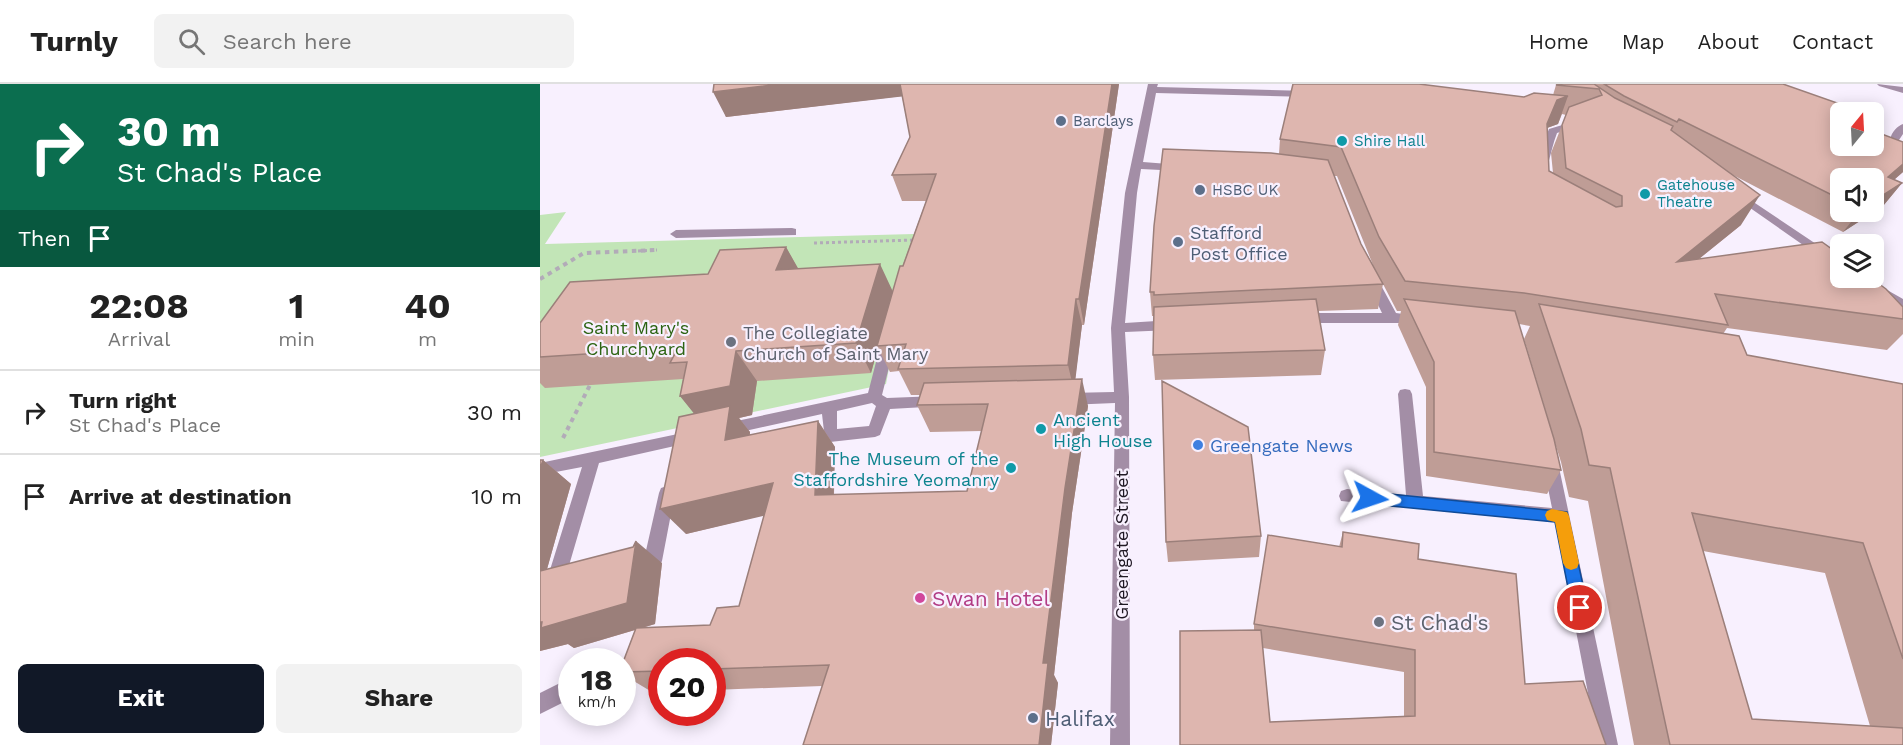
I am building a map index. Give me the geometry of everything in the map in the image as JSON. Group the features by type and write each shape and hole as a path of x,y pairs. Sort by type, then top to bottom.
{"street":[{"path":"1882,84 1903,90"},
{"path":"1152,87 1326,96"},
{"name":"Greengate Street","path":"1120,745 1122,397 1118,328 1136,165 1152,87"},
{"path":"1545,176 1544,153 1553,131 1588,121 1554,119"},
{"path":"1895,138 1903,127"},
{"path":"1136,165 1191,168"},
{"path":"1722,184 1830,258"},
{"path":"676,234 792,232"},
{"path":"1365,267 1391,317"},
{"path":"1874,288 1903,305"},
{"path":"1284,319 1391,317 1435,322"},
{"path":"1118,328 1190,324"},
{"path":"829,407 830,436 875,431 892,330"},
{"path":"1405,394 1415,502"},
{"path":"1049,399 1122,397"},
{"path":"543,468 829,407 879,400 955,402"},
{"path":"620,570 653,561 679,440"},
{"path":"1548,452 1608,745"},
{"path":"576,581 554,587 592,459"},
{"path":"1347,496 1562,516"},
{"path":"540,704 558,694"}],"path":[{"path":"543,468 590,385"}],"green space":[{"name":"Saint Mary's Churchyard","path":"566,212 545,244 914,234 886,384 540,457 540,215"}],"building":[{"path":"714,84 781,84 713,92"},
{"path":"900,84 1112,84 1079,299 1076,299 1068,365 898,369 906,344 877,346 900,266 903,266 936,174 892,175 910,137"},
{"path":"1293,84 1419,84 1524,97 1534,93 1568,96 1557,100 1547,124 1549,171 1616,207 1622,206 1622,196 1566,168 1562,125 1569,107 1602,95 1599,89 1556,85 1594,84 1615,98 1673,126 1671,130 1760,195 1677,262 1822,242 1830,248 1830,288 1884,288 1903,307 1903,319 1715,294 1728,325 1524,293 1405,281 1379,237 1341,147 1280,139"},
{"path":"1604,84 1783,84 1834,102 1830,102 1830,156 1884,156 1884,135 1903,142 1903,164 1888,177 1902,183 1884,195 1884,168 1830,168 1830,194 1679,119 1677,122"},
{"path":"1163,149 1271,153 1328,160 1361,244 1383,284 1154,295 1154,292 1150,292 1154,226"},
{"path":"786,247 776,270 880,264 856,343 736,351 730,386 680,396 687,362 670,363 678,348 540,357 540,323 570,282 708,274 720,250"},
{"path":"1316,299 1325,350 1153,355 1154,307"},
{"path":"1404,299 1515,311 1554,439 1561,470 1434,452 1434,362"},
{"path":"1539,304 1739,336 1747,355 1903,384 1903,659 1863,543 1692,513 1752,719 1903,728 1903,745 1670,745 1610,468 1589,465 1581,429"},
{"path":"1082,379 1065,488 1043,663 1048,663 1039,745 803,745 829,665 726,669 726,648 648,648 648,671 636,672 636,648 628,648 636,628 710,625 717,608 739,606 773,483 660,509 679,417 730,406 725,440 818,421 815,495 967,491 988,404 917,405 924,383"},
{"path":"1162,381 1248,427 1261,536 1166,542"},
{"path":"1343,532 1419,544 1418,559 1516,574 1525,684 1583,681 1606,745 1180,745 1180,631 1261,630 1270,722 1415,716 1415,650 1254,624 1268,535 1342,547"},
{"path":"636,541 627,603 541,628 540,571 633,547"}],"slow traffic":[{"path":"1552,515 1562,516 1571,563"}],"place":[{"name":"Barclays","path":"1061,121"},
{"name":"Shire Hall","path":"1342,141"},
{"name":"HSBC UK","path":"1200,190"},
{"name":"Gatehouse Theatre","path":"1645,194"},
{"name":"Stafford Post Office","path":"1178,242"},
{"name":"The Collegiate Church of Saint Mary","path":"731,342"},
{"name":"Ancient High House","path":"1041,429"},
{"name":"Greengate News","path":"1198,445"},
{"name":"The Museum of the Staffordshire Yeomanry","path":"1011,468"},
{"name":"Swan Hotel","path":"920,598"},
{"name":"St Chad's","path":"1379,622"},
{"name":"Halifax","path":"1033,718"}],"route":[{"path":"1370,498 1562,516 1580,608"}]}
